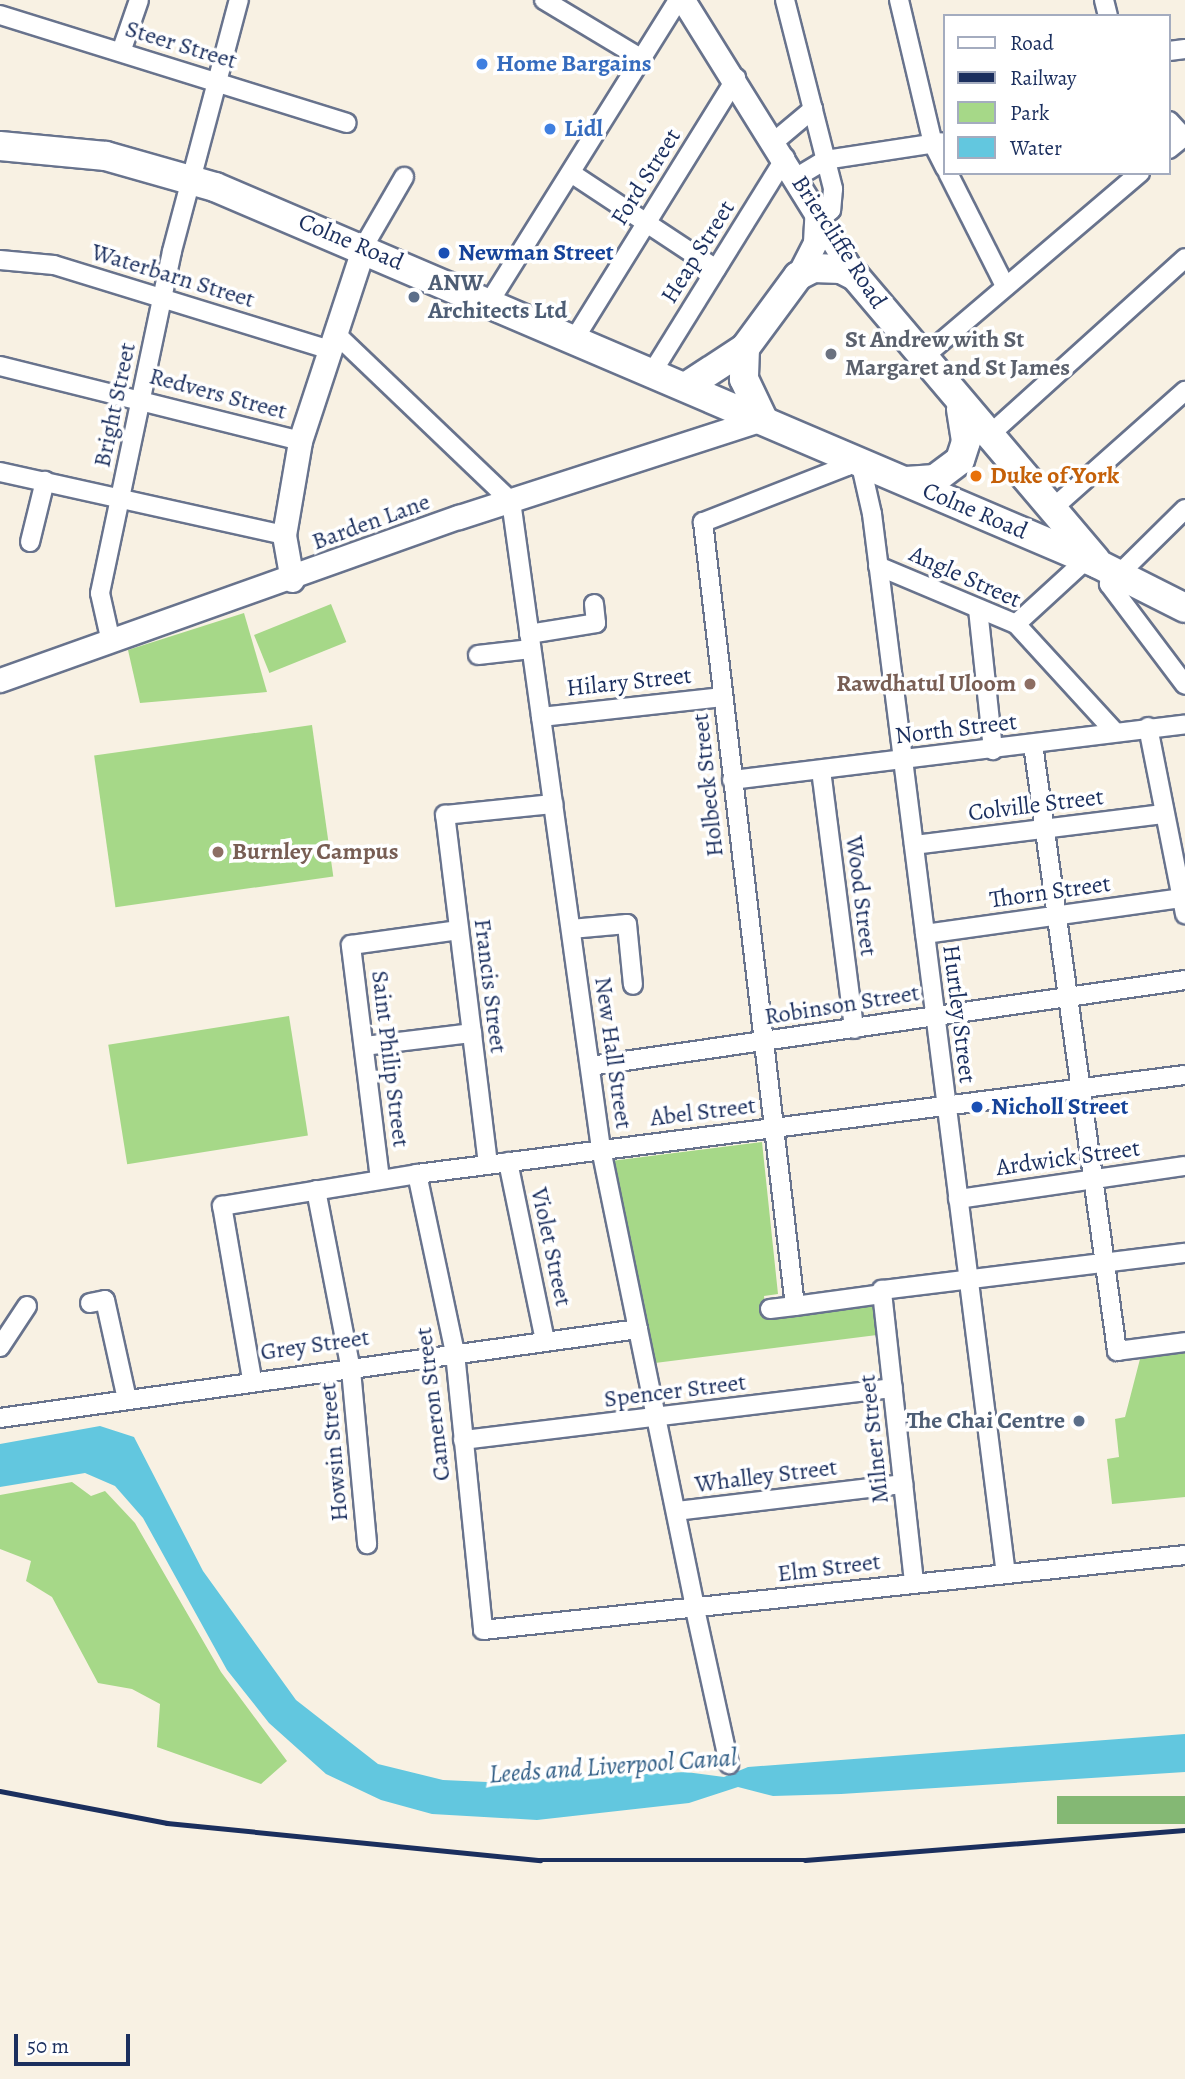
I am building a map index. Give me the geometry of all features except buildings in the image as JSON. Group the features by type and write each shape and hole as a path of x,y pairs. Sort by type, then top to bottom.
{"main road":[{"name":"Colne Road","path":"0,146 106,156 192,180 364,246 1100,565 1185,608"},
{"path":"687,386 745,348 798,276 828,267 855,276"},
{"name":"Briercliffe Road","path":"855,276 920,360 986,438 1100,565"},
{"path":"745,348 744,379 763,419"},
{"path":"906,481 935,479 960,460 966,441 961,408"}],"street":[{"path":"121,52 139,0"},
{"name":"Bright Street","path":"111,642 100,593 162,298 216,80 239,0"},
{"path":"544,0 576,8 606,37 642,59"},
{"path":"490,301 681,0"},
{"name":"Briercliffe Road","path":"681,0 736,78 820,212 855,276"},
{"path":"785,0 833,189 831,210 820,212 816,242 798,276"},
{"path":"899,0 944,164"},
{"name":"Steer Street","path":"0,15 216,80 347,123"},
{"name":"Ford Street","path":"575,338 736,78"},
{"path":"813,109 786,159 825,160 939,142"},
{"path":"1171,123 1184,138"},
{"name":"Heap Street","path":"653,371 786,159"},
{"path":"571,173 716,270"},
{"path":"949,175 1005,286"},
{"path":"920,360 1138,175"},
{"path":"292,580 284,535 300,441 364,246 404,177"},
{"path":"986,438 1185,258"},
{"name":"Waterbarn Street","path":"0,260 54,265 162,298 333,342 511,501"},
{"name":"Redvers Street","path":"0,366 300,441"},
{"path":"1052,509 1185,391"},
{"name":"Barden Lane","path":"0,680 292,580 511,501 763,419"},
{"name":"Holbeck Street","path":"795,1306 703,522 847,466 856,459"},
{"name":"Hurtley Street","path":"856,459 878,566 1006,1574"},
{"path":"0,472 284,535"},
{"path":"30,542 45,481"},
{"name":"New Hall Street","path":"511,501 601,1149 729,1764"},
{"path":"1016,624 1185,509"},
{"path":"1100,565 1112,596 1179,672 1185,685"},
{"name":"Angle Street","path":"878,566 1016,624 1114,731"},
{"path":"478,655 596,629 594,604"},
{"path":"978,609 993,750"},
{"name":"Hilary Street","path":"541,717 723,696"},
{"name":"North Street","path":"733,780 993,750 1114,731 1185,724"},
{"path":"1148,727 1183,906"},
{"path":"1032,744 1117,1351 1185,1342"},
{"name":"Wood Street","path":"821,770 853,1029"},
{"name":"Francis Street","path":"488,1164 444,815 553,804"},
{"name":"Colville Street","path":"914,845 1164,814"},
{"name":"Thorn Street","path":"925,934 1056,916 1183,906"},
{"path":"570,929 627,924 633,985"},
{"name":"Saint Philip Street","path":"380,1179 351,945 459,930"},
{"name":"Robinson Street","path":"590,1066 1185,980"},
{"path":"364,1046 472,1033"},
{"name":"Abel Street","path":"252,1378 218,1213 228,1205 488,1164 1185,1075"},
{"name":"Violet Street","path":"508,1162 545,1341"},
{"name":"Ardwick Street","path":"958,1199 1185,1166"},
{"name":"Cameron Street","path":"417,1174 455,1353 483,1630"},
{"name":"Howsin Street","path":"316,1190 351,1367 367,1544"},
{"path":"770,1309 968,1280 1185,1253"},
{"name":"Milner Street","path":"883,1292 914,1582"},
{"path":"90,1303 105,1300 126,1395"},
{"path":"0,1347 27,1306"},
{"name":"Grey Street","path":"0,1418 126,1395 638,1329"},
{"name":"Spencer Street","path":"463,1440 658,1419 893,1388"},
{"name":"Whalley Street","path":"676,1511 903,1484"},
{"name":"Elm Street","path":"483,1630 1185,1555"}],"green space":[{"path":"331,604 346,642 269,673 254,635"},
{"path":"244,613 267,692 140,703 128,650"},
{"path":"312,725 333,877 115,907 94,756"},
{"path":"289,1016 308,1136 127,1164 108,1045"},
{"path":"762,1142 778,1294 764,1296 766,1314 872,1301 877,1335 655,1363 611,1161"},
{"path":"1185,1353 1185,1497 1112,1504 1107,1459 1119,1457 1115,1419 1125,1417 1140,1359"},
{"path":"72,1482 91,1496 105,1491 135,1523 221,1672 287,1761 261,1784 157,1747 160,1704 132,1689 98,1683 52,1597 26,1581 31,1561 0,1549 0,1495"},
{"path":"1057,1796 1185,1796 1185,1824 1057,1824"}],"water":[{"path":"100,1426 134,1437 203,1571 296,1700 378,1764 443,1780 487,1782 686,1772 724,1777 748,1767 1185,1734 1185,1772 841,1794 773,1796 738,1787 689,1803 537,1820 432,1814 381,1800 326,1774 269,1723 227,1670 143,1518 115,1486 85,1473 0,1487 0,1444"}],"railway":[{"path":"0,1791 167,1823 540,1860 805,1860 1185,1830"}],"place":[{"name":"Home Bargains","path":"482,64"},
{"name":"Lidl","path":"550,129"},
{"name":"Newman Street","path":"444,253"},
{"name":"ANW Architects Ltd","path":"414,297"},
{"name":"St Andrew with St Margaret and St James","path":"831,354"},
{"name":"Duke of York","path":"976,476"},
{"name":"Rawdhatul Uloom","path":"1030,684"},
{"name":"Burnley Campus","path":"218,852"},
{"name":"Nicholl Street","path":"977,1107"},
{"name":"The Chai Centre","path":"1079,1421"}],"water label":[{"name":"Leeds and Liverpool Canal","path":"613,1766"}]}
